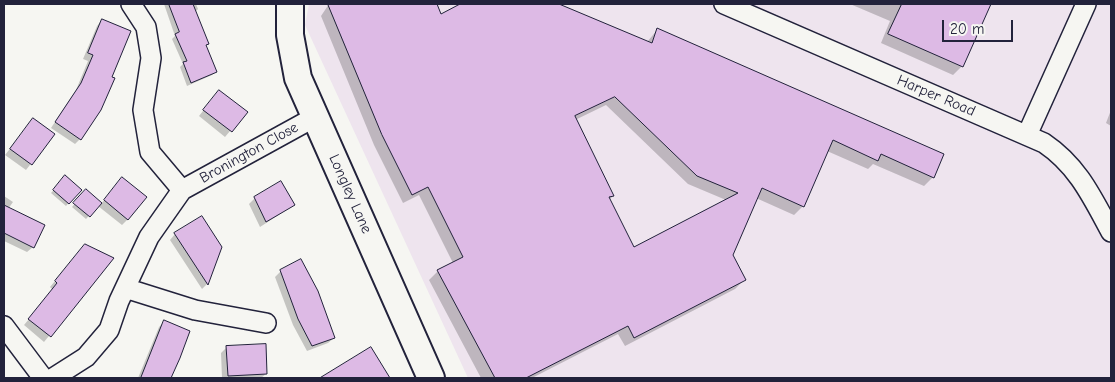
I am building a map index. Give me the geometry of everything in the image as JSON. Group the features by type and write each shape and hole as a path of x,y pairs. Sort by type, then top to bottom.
{"main road":[{"name":"Longley Lane","path":"290,4 290,35 298,78 432,378"}],"street":[{"name":"Bronington Close","path":"131,4 146,27 151,58 143,110 150,152 182,190"},
{"name":"Harper Road","path":"724,4 1044,144 1066,160 1078,174 1111,232"},
{"path":"1027,136 1086,4"},
{"name":"Bronington Close","path":"53,378 86,357 109,330 125,288 149,237 182,190 316,117"},
{"path":"125,288 195,310 266,323"},
{"path":"4,326 43,378"}],"shaded area":[{"path":"309,4 1111,4 1111,378 468,378 305,25"}],"building":[{"path":"169,4 193,4 209,44 206,45 217,72 191,83 183,62 187,61 175,34 179,32"},
{"path":"328,4 437,4 441,14 460,4 559,4 652,43 657,28 944,154 934,178 881,154 878,161 833,140 804,207 762,188 733,255 746,280 634,338 628,326 526,378 495,378 437,270 463,257 428,187 412,195 382,135","holes":["615,97 697,176 738,193 634,247 609,197 614,196 575,116"]},
{"path":"902,4 991,4 963,67 888,34"},
{"path":"102,19 131,31 112,77 115,78 101,110 81,140 55,122 81,83 93,55 88,53"},
{"path":"219,90 248,112 232,132 203,110"},
{"path":"33,118 55,134 32,165 10,149"},
{"path":"65,175 82,190 69,204 53,190"},
{"path":"122,177 147,197 128,220 104,200"},
{"path":"281,181 295,205 266,222 254,197"},
{"path":"86,189 102,203 90,217 73,203"},
{"path":"4,205 45,225 34,248 4,233"},
{"path":"202,216 222,247 208,285 174,233"},
{"path":"85,244 114,258 51,337 28,319"},
{"path":"301,259 318,291 335,338 312,346 298,319 280,270"},
{"path":"164,320 190,331 180,358 171,378 141,378"},
{"path":"266,344 267,374 228,376 226,346"},
{"path":"371,347 390,378 320,378"}]}
